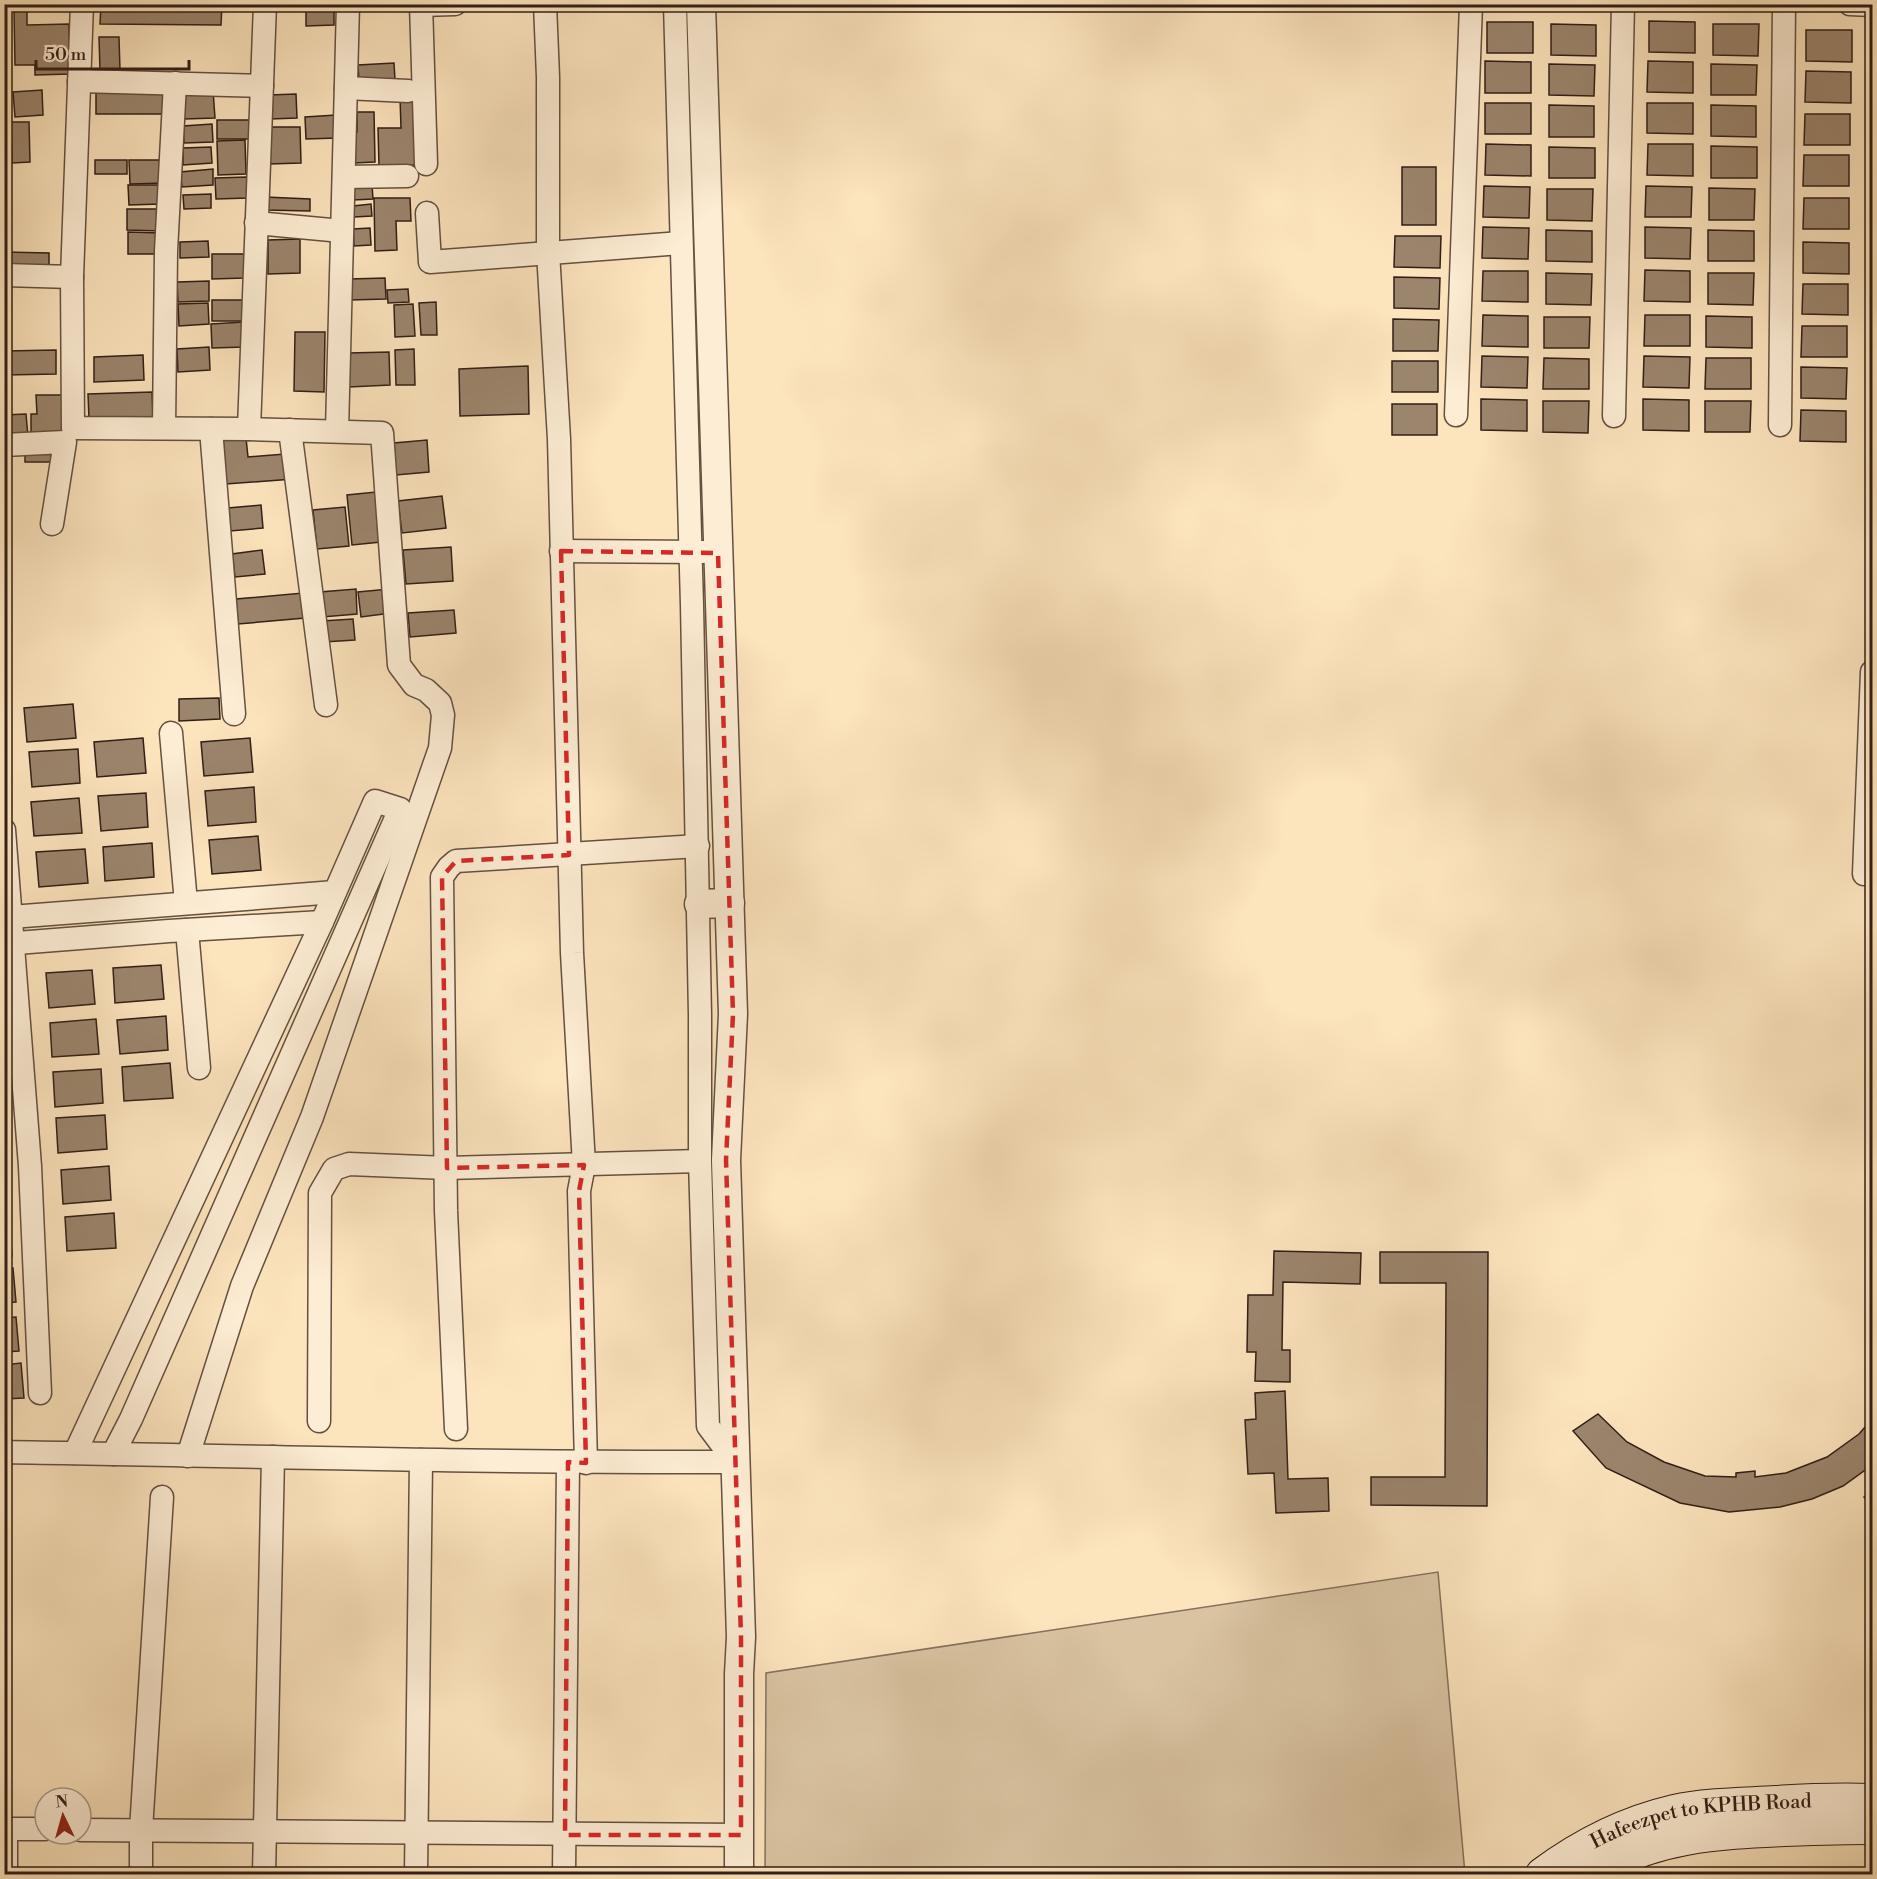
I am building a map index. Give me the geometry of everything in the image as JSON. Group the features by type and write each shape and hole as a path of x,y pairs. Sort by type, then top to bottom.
{"main road":[{"name":"Hafeezpet to KPHB Road","path":"1542,1875 1592,1842 1632,1823 1675,1811 1720,1805 1843,1799 1872,1800"},
{"path":"1595,1875 1609,1864 1647,1850 1681,1839 1710,1834 1872,1828"}],"street":[{"path":"52,524 69,435 82,4"},
{"path":"249,429 265,4"},
{"path":"337,431 348,4"},
{"path":"344,177 416,170 421,5 455,4"},
{"path":"545,4 548,77 548,252 559,439 572,953 584,1165 579,1191 577,1462 564,1875"},
{"path":"675,4 681,243 730,903 734,1014 726,1160 741,1637 738,1674 741,1835 739,1875"},
{"path":"701,4 704,552 698,846 700,1161 708,1426 735,1462"},
{"path":"1456,415 1471,4"},
{"path":"1614,416 1623,4"},
{"path":"1780,425 1784,4"},
{"path":"1850,4 1872,5"},
{"path":"79,81 262,87"},
{"path":"164,428 166,251 175,83"},
{"path":"346,88 408,91"},
{"path":"427,213 430,262 681,243"},
{"path":"256,223 342,231"},
{"path":"4,275 72,277"},
{"path":"4,445 69,435 164,428 382,433 399,665 414,685 426,690 440,703 442,715 440,748 312,1116 242,1286 188,1456"},
{"path":"210,429 234,714"},
{"path":"290,430 327,705"},
{"path":"561,551 704,552"},
{"path":"1864,874 1872,672"},
{"path":"171,733 186,903"},
{"path":"75,1453 322,922 375,801 400,809 135,1409 112,1454"},
{"path":"4,830 10,917 8,944 30,1166 40,1393"},
{"path":"456,1429 446,1211 442,877 456,861 698,846"},
{"path":"10,917 335,892"},
{"path":"699,904 730,903"},
{"path":"8,944 322,922"},
{"path":"187,930 199,1068"},
{"path":"319,1421 320,1193 334,1169 349,1164 447,1168 700,1161"},
{"path":"4,1452 421,1460 735,1462"},
{"path":"264,1875 273,1456"},
{"path":"416,1875 421,1460"},
{"path":"141,1875 141,1830 162,1497"},
{"path":"6,1875 6,1829 33,1829"},
{"path":"93,1830 741,1835"}],"highlighted area":[{"path":"561,551 718,553 733,1014 726,1160 741,1637 741,1835 565,1835 568,1462 586,1463 579,1191 584,1165 447,1168 442,877 456,861 569,855"}],"shaded area":[{"path":"1438,1572 1465,1874 765,1874 766,1673"}],"building":[{"path":"101,4 222,4 221,25 100,24"},
{"path":"306,6 334,6 334,25 306,26"},
{"path":"14,11 27,11 27,25 69,24 70,74 35,75 35,65 15,65"},
{"path":"1649,21 1695,22 1695,53 1649,52"},
{"path":"1487,22 1533,22 1533,53 1487,53"},
{"path":"1551,24 1596,25 1596,56 1551,55"},
{"path":"1713,24 1759,24 1758,56 1713,55"},
{"path":"1806,30 1852,30 1852,62 1806,61"},
{"path":"99,37 119,37 120,70 100,70"},
{"path":"1485,61 1531,62 1531,93 1485,93"},
{"path":"1648,61 1693,62 1693,93 1647,92"},
{"path":"394,63 395,80 359,82 358,65"},
{"path":"1549,64 1595,65 1594,96 1549,95"},
{"path":"1711,64 1757,65 1756,95 1711,95"},
{"path":"1806,71 1851,72 1851,103 1805,102"},
{"path":"4,77 9,77 10,96 4,96"},
{"path":"96,89 165,89 165,114 96,114"},
{"path":"42,90 43,115 15,117 13,92"},
{"path":"213,90 215,118 184,119 183,91"},
{"path":"296,94 297,118 270,119 269,95"},
{"path":"400,97 417,97 418,165 379,166 378,128 401,128"},
{"path":"1485,103 1531,103 1531,134 1485,134"},
{"path":"1647,103 1693,103 1693,134 1647,133"},
{"path":"1549,105 1594,106 1594,137 1549,137"},
{"path":"1711,105 1756,106 1756,137 1711,136"},
{"path":"357,112 374,112 375,162 354,163 353,132 357,132"},
{"path":"1805,114 1850,114 1850,145 1804,145"},
{"path":"336,115 337,138 306,139 305,117"},
{"path":"217,120 251,120 251,139 217,139"},
{"path":"11,122 29,122 30,162 12,163"},
{"path":"212,124 213,142 184,143 183,126"},
{"path":"268,127 300,127 301,163 269,164"},
{"path":"245,140 246,174 218,175 217,141"},
{"path":"1486,144 1531,145 1531,176 1485,175"},
{"path":"1648,144 1693,144 1693,176 1647,175"},
{"path":"1711,146 1757,147 1757,178 1711,178"},
{"path":"211,147 212,163 183,165 183,148"},
{"path":"1549,147 1595,148 1595,178 1549,178"},
{"path":"1804,155 1849,155 1849,186 1803,186"},
{"path":"95,160 127,160 127,174 95,174"},
{"path":"129,160 164,160 164,183 130,184"},
{"path":"1402,167 1436,167 1436,225 1402,225"},
{"path":"213,169 213,185 182,187 180,172"},
{"path":"247,177 248,198 216,199 215,178"},
{"path":"128,185 161,185 161,204 129,205"},
{"path":"372,185 373,199 353,200 352,186"},
{"path":"1484,186 1530,187 1529,218 1483,217"},
{"path":"1646,186 1692,187 1691,217 1645,217"},
{"path":"1709,188 1755,189 1754,220 1709,220"},
{"path":"1547,189 1593,189 1592,221 1547,220"},
{"path":"211,194 211,208 184,209 183,195"},
{"path":"265,197 310,199 310,211 265,210"},
{"path":"374,198 410,198 411,221 396,221 397,250 375,251"},
{"path":"1804,198 1849,198 1849,229 1803,229"},
{"path":"371,204 372,216 354,217 353,206"},
{"path":"127,209 161,209 161,231 127,230"},
{"path":"1483,227 1529,228 1528,259 1482,258"},
{"path":"1645,227 1691,228 1690,259 1645,258"},
{"path":"370,228 371,245 354,246 353,229"},
{"path":"1546,230 1592,231 1592,262 1546,261"},
{"path":"1708,230 1754,231 1754,261 1708,261"},
{"path":"128,232 161,233 160,254 128,254"},
{"path":"1395,236 1441,236 1440,268 1394,267"},
{"path":"300,239 300,273 268,274 268,240"},
{"path":"208,241 209,257 180,258 180,242"},
{"path":"1803,242 1849,243 1849,274 1803,273"},
{"path":"4,252 49,253 49,272 4,271"},
{"path":"212,254 245,254 245,278 212,279"},
{"path":"1645,270 1690,271 1690,302 1644,301"},
{"path":"1483,271 1528,271 1528,302 1482,301"},
{"path":"1546,273 1592,274 1591,305 1546,304"},
{"path":"1708,273 1754,273 1753,305 1708,304"},
{"path":"1394,277 1440,278 1439,309 1394,308"},
{"path":"385,278 386,299 350,300 350,279"},
{"path":"209,281 209,301 178,302 177,282"},
{"path":"1803,284 1848,284 1848,315 1802,314"},
{"path":"408,289 409,302 388,303 387,290"},
{"path":"212,300 245,300 246,321 212,321"},
{"path":"436,302 437,335 421,335 419,303"},
{"path":"208,303 209,324 179,326 178,304"},
{"path":"413,304 415,336 395,337 394,305"},
{"path":"1483,315 1528,316 1528,347 1482,346"},
{"path":"1645,315 1690,315 1690,346 1644,346"},
{"path":"1706,316 1752,317 1752,348 1706,347"},
{"path":"1544,317 1590,317 1589,348 1544,348"},
{"path":"1393,319 1439,320 1438,351 1393,351"},
{"path":"244,322 245,347 212,348 211,324"},
{"path":"1802,326 1847,326 1847,357 1801,357"},
{"path":"295,332 325,332 324,392 294,391"},
{"path":"209,347 210,370 178,372 177,349"},
{"path":"414,349 415,385 396,385 395,350"},
{"path":"56,350 56,374 5,375 5,351"},
{"path":"389,352 390,385 349,387 348,353"},
{"path":"143,355 144,380 94,382 94,357"},
{"path":"1482,356 1528,357 1527,388 1481,387"},
{"path":"1644,356 1690,357 1689,388 1643,387"},
{"path":"1544,358 1589,359 1589,389 1543,389"},
{"path":"1706,358 1751,358 1751,389 1705,389"},
{"path":"1392,361 1438,361 1438,392 1392,392"},
{"path":"528,366 529,414 460,416 459,369"},
{"path":"1801,367 1847,368 1846,399 1801,398"},
{"path":"152,392 153,417 89,419 88,394"},
{"path":"36,395 62,395 63,439 31,440 31,414 37,414"},
{"path":"1481,399 1527,400 1527,431 1481,430"},
{"path":"1643,399 1689,400 1689,431 1643,430"},
{"path":"1543,401 1589,401 1588,433 1543,432"},
{"path":"1705,401 1751,401 1750,432 1705,432"},
{"path":"1392,404 1437,404 1437,435 1392,435"},
{"path":"1801,410 1846,411 1846,442 1800,441"},
{"path":"26,414 28,437 5,438 4,415"},
{"path":"246,438 248,457 285,454 293,479 226,484 223,440"},
{"path":"427,440 429,472 396,475 394,443"},
{"path":"57,445 57,462 25,462 25,446"},
{"path":"376,492 381,542 352,545 347,495"},
{"path":"442,496 446,528 402,533 398,501"},
{"path":"261,505 263,528 230,531 228,508"},
{"path":"345,507 349,546 317,549 313,510"},
{"path":"451,547 453,581 406,584 403,550"},
{"path":"262,550 265,574 235,577 232,554"},
{"path":"356,589 357,614 322,617 320,592"},
{"path":"389,589 391,613 361,617 358,592"},
{"path":"303,593 305,618 238,624 236,599"},
{"path":"454,610 456,633 410,637 408,613"},
{"path":"353,619 355,640 324,642 322,621"},
{"path":"219,698 220,719 179,721 179,699"},
{"path":"73,704 76,738 27,742 24,708"},
{"path":"143,738 146,773 97,777 94,742"},
{"path":"250,738 253,772 204,776 201,742"},
{"path":"78,749 80,783 32,787 29,752"},
{"path":"254,787 256,822 208,826 205,791"},
{"path":"146,793 148,827 101,831 98,796"},
{"path":"79,798 82,833 34,836 31,802"},
{"path":"258,836 261,870 212,874 209,840"},
{"path":"152,843 154,877 105,881 103,847"},
{"path":"85,849 88,883 39,887 36,852"},
{"path":"161,965 164,999 115,1003 113,968"},
{"path":"92,970 95,1004 49,1008 46,973"},
{"path":"166,1016 168,1050 120,1054 117,1020"},
{"path":"96,1019 99,1054 52,1057 50,1023"},
{"path":"170,1063 173,1098 124,1101 122,1067"},
{"path":"101,1069 103,1103 55,1107 53,1072"},
{"path":"105,1115 107,1149 58,1153 56,1118"},
{"path":"109,1166 111,1200 63,1204 61,1170"},
{"path":"114,1213 116,1248 67,1251 65,1217"},
{"path":"9,1221 12,1256 4,1257 4,1222"},
{"path":"1274,1251 1361,1253 1360,1284 1283,1282 1282,1350 1290,1350 1290,1382 1255,1381 1256,1352 1247,1352 1248,1295 1273,1295"},
{"path":"1380,1252 1488,1252 1487,1506 1371,1505 1371,1477 1445,1477 1446,1283 1380,1283"},
{"path":"4,1268 13,1268 16,1302 4,1303"},
{"path":"16,1317 19,1351 4,1352 4,1318"},
{"path":"21,1363 24,1398 4,1399 4,1365"},
{"path":"1285,1391 1288,1479 1328,1478 1329,1511 1276,1513 1274,1473 1248,1474 1245,1420 1256,1419 1255,1393"},
{"path":"1598,1414 1627,1442 1664,1462 1705,1476 1736,1477 1736,1473 1755,1471 1755,1477 1786,1473 1827,1457 1859,1434 1872,1419 1872,1465 1843,1486 1812,1499 1780,1507 1729,1512 1680,1503 1606,1468 1573,1431"},
{"path":"1872,1490 1872,1507 1864,1497"}]}
